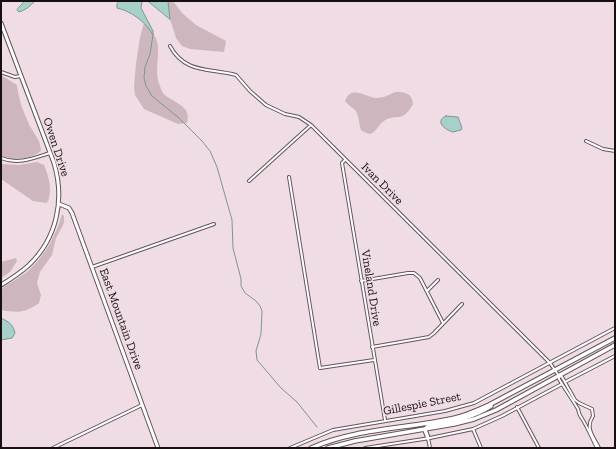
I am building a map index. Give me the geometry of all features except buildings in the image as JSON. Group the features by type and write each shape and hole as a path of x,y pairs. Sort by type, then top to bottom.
{"highway":[{"path":"311,448 342,437 453,418 468,413 493,403 615,338"},
{"path":"328,448 355,441 431,429 464,422 485,415 615,345"},
{"path":"428,437 426,430 430,425 453,421 472,415 490,407 493,403"},
{"path":"428,437 431,429"}],"main road":[{"name":"Owen Drive","path":"1,23 50,153 58,179 59,204 52,231 42,250 25,268 1,285"},
{"name":"East Mountain Drive","path":"59,204 67,207 72,213 158,448"}],"street":[{"name":"Ivan Drive","path":"170,46 172,51 183,63 192,67 236,75 250,91 266,105 285,114 299,116 311,125 550,363 558,376"},
{"path":"1,72 15,77 21,76"},
{"path":"249,181 311,125"},
{"path":"586,141 603,149 615,151"},
{"path":"1,158 8,161 20,161 50,153"},
{"name":"Vineland Drive","path":"346,160 342,163 384,420"},
{"path":"289,176 320,368 374,360"},
{"path":"92,267 214,224"},
{"path":"361,281 411,273 417,275 420,278 443,323"},
{"path":"427,291 438,280"},
{"path":"372,347 425,338 431,335 462,304"},
{"name":"Gillespie Street","path":"290,448 333,430 445,410 474,403 615,328"},
{"path":"565,382 615,356"},
{"path":"558,376 562,377 575,400 590,407 593,411 593,416 590,419 589,424 598,448"},
{"path":"558,376 580,413 580,416 598,448"},
{"path":"365,448 381,447 473,429 502,416 562,384"},
{"path":"53,448 142,405"},
{"path":"580,413 582,408 586,406"},
{"path":"517,407 539,448"},
{"path":"583,420 590,419"},
{"path":"473,429 481,448"},
{"path":"428,437 430,448"}],"shaded area":[{"path":"25,1 35,1 26,9 19,12 17,10"},
{"path":"120,1 143,1 141,8 153,31 153,35 138,18 122,9 117,8 117,4"},
{"path":"148,1 168,1 170,19"},
{"path":"168,1 173,1 182,13 196,25 226,41 224,52 190,49 182,46 176,38 170,19"},
{"path":"144,23 156,38 158,44 157,72 162,90 165,95 185,109 188,118 187,123 178,124 144,109 135,95 134,86 136,64 140,37"},
{"path":"1,75 17,85 24,113 41,147 41,151 33,156 17,159 1,156"},
{"path":"395,92 410,95 413,104 409,110 402,116 384,121 372,133 369,134 361,130 355,110 345,101 348,96 351,93 359,93 379,98"},
{"path":"446,116 458,117 462,128 461,130 453,132 444,127 441,120"},
{"path":"37,162 44,165 49,179 50,194 47,203 33,201 1,179 1,164 19,165"},
{"path":"62,214 64,216 64,223 56,238 52,255 40,272 37,283 41,295 39,303 30,309 21,311 12,312 1,310 1,289 27,272 39,260 53,238"},
{"path":"16,258 17,261 10,272 1,278 1,262"},
{"path":"1,318 12,325 15,333 12,338 1,340"}],"waterway":[{"path":"153,35 150,54 145,67 144,78 146,86 152,96 179,118 202,141 210,151 217,167 232,220 233,248 241,279 241,286 245,293 256,301 262,311 261,334 256,351 257,360 281,388 297,402 317,427"}]}
